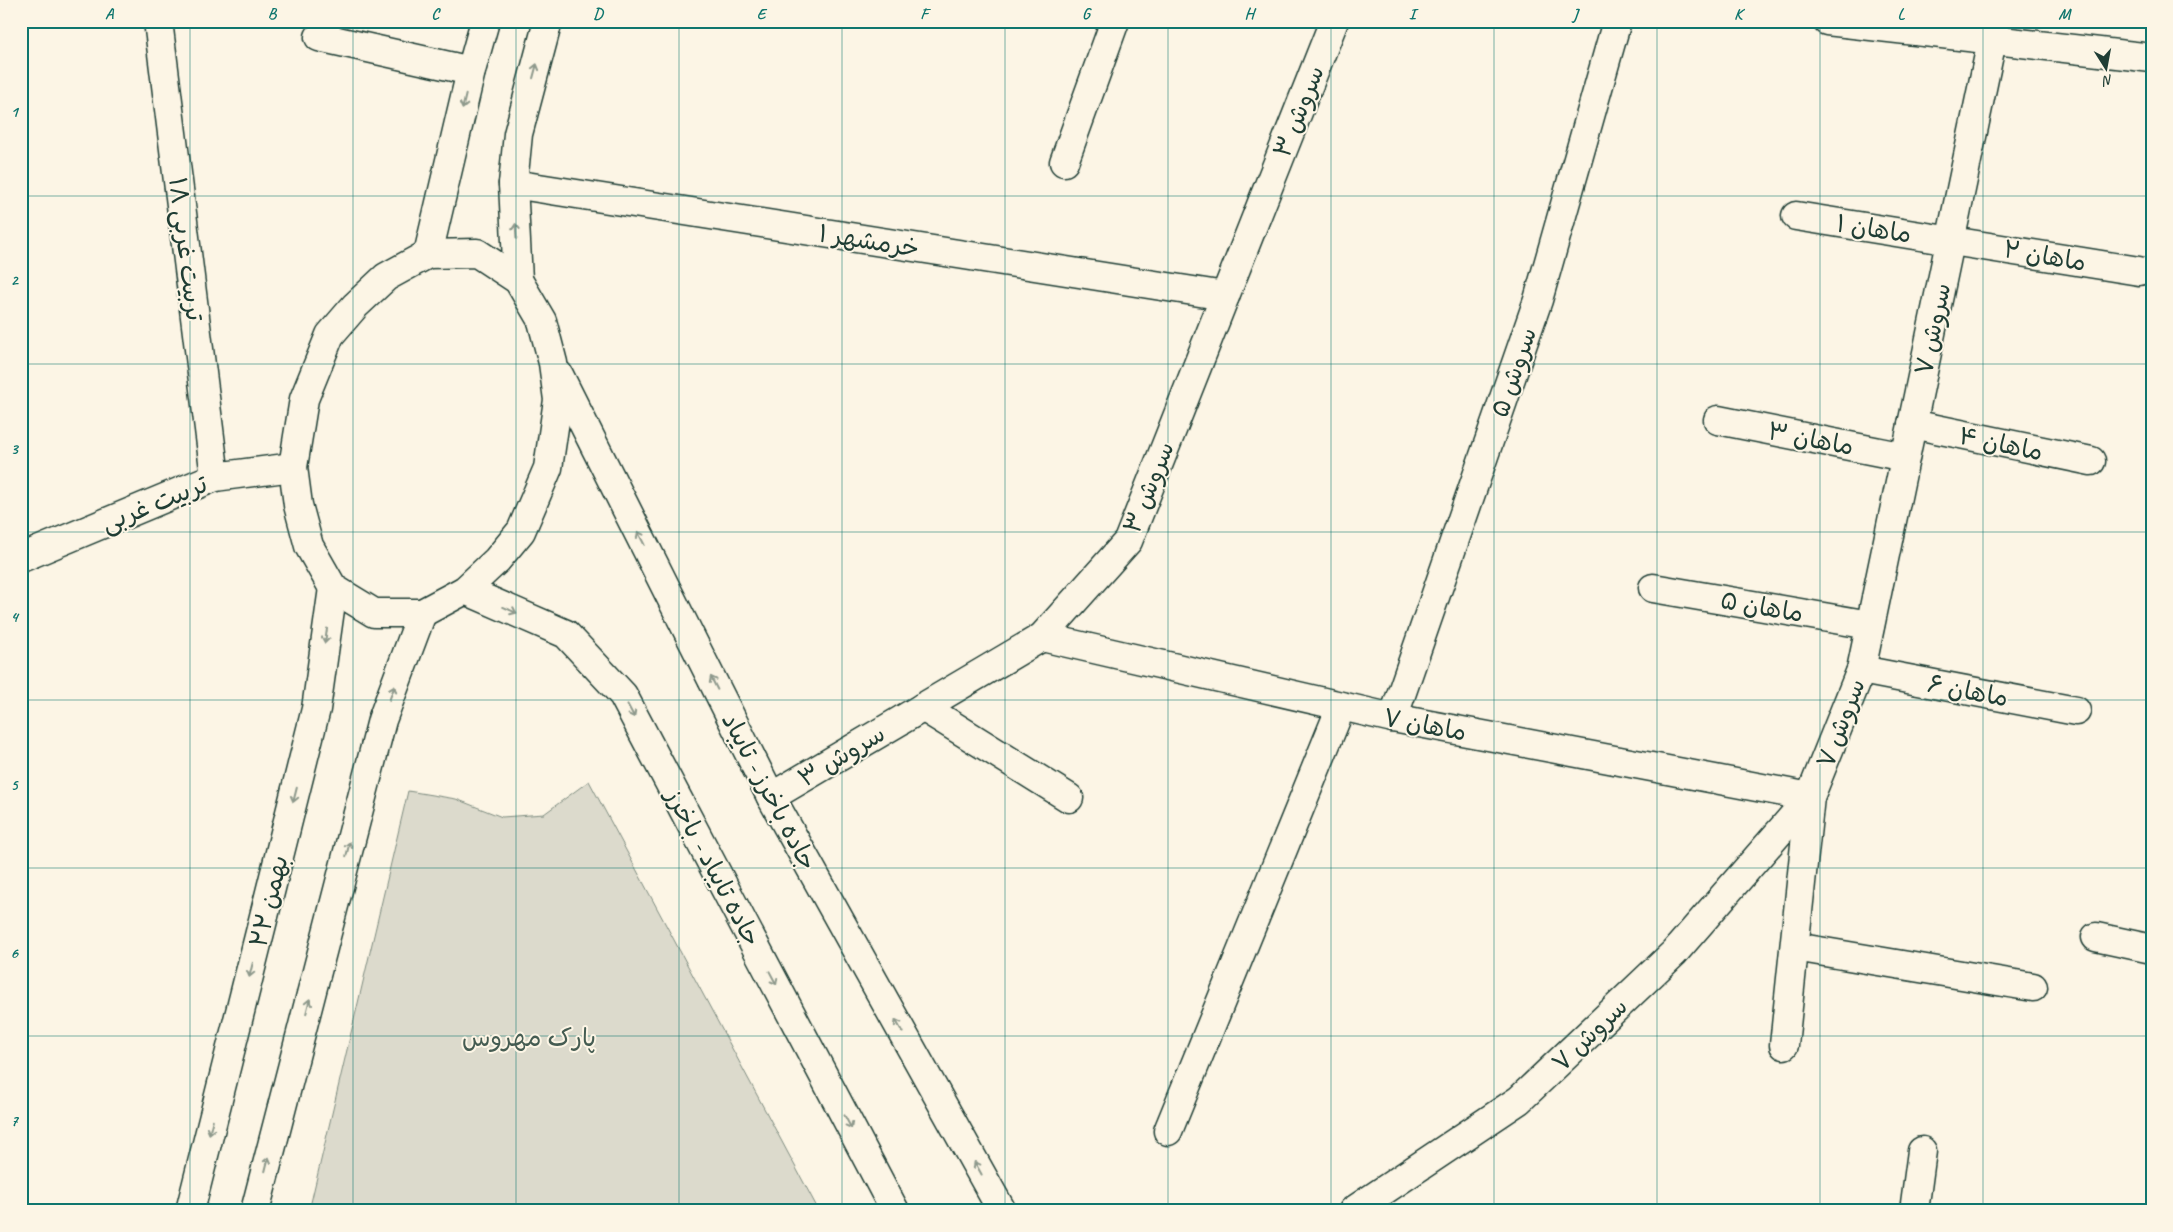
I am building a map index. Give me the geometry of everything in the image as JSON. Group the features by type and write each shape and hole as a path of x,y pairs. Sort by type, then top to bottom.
{"street":[{"name":"تربیت غربی ۱۸","path":"158,21 215,477"},
{"path":"428,254 471,71 485,21"},
{"path":"518,280 513,184 518,134 548,21"},
{"path":"1064,162 1115,21"},
{"name":"سروش ۳","path":"771,797 1042,637 1128,541 1334,21"},
{"name":"سروش ۵","path":"1393,718 1538,300 1618,21"},
{"path":"1826,21 1994,31 2152,58"},
{"name":"سروش ۷","path":"1353,1211 1519,1100 1674,953 1810,797 1861,670 1994,31"},
{"path":"319,38 471,71"},
{"name":"خرمشهر ۱","path":"513,184 1225,296"},
{"name":"ماهان ۱","path":"1796,216 1951,240"},
{"name":"ماهان ۲","path":"1951,240 2139,271"},
{"path":"428,254 477,254 518,280 542,321 553,363 558,400 548,468 520,531 497,560 465,590 422,613 374,613 333,588 309,546 298,505 293,467 304,399 330,336 355,306 386,277 428,254"},
{"name":"جاده باخرز - تایباد","path":"553,363 771,797 1002,1211"},
{"name":"ماهان ۳","path":"1718,420 1905,457"},
{"name":"ماهان ۴","path":"1912,424 2091,461"},
{"name":"تربیت غربی","path":"22,556 215,477 293,467"},
{"name":"۲۲ بهمن","path":"190,1211 316,709 333,588"},
{"name":"ماهان ۵","path":"1653,588 1870,625"},
{"name":"جاده تایباد - باخرز","path":"465,590 566,634 623,695 895,1211"},
{"path":"255,1211 382,720 422,613"},
{"name":"ماهان ۷","path":"1042,637 1393,718 1810,797"},
{"name":"ماهان ۶","path":"1861,670 2076,711"},
{"path":"923,707 1069,798"},
{"path":"1168,1132 1341,707"},
{"path":"1784,1045 1810,797"},
{"path":"2096,937 2152,949"},
{"path":"1794,948 2033,988"},
{"path":"1914,1211 1922,1151"}],"green space":[{"name":"پارک مهروس","path":"589,781 819,1211 309,1211 408,791 456,799 502,817 544,814"}]}
